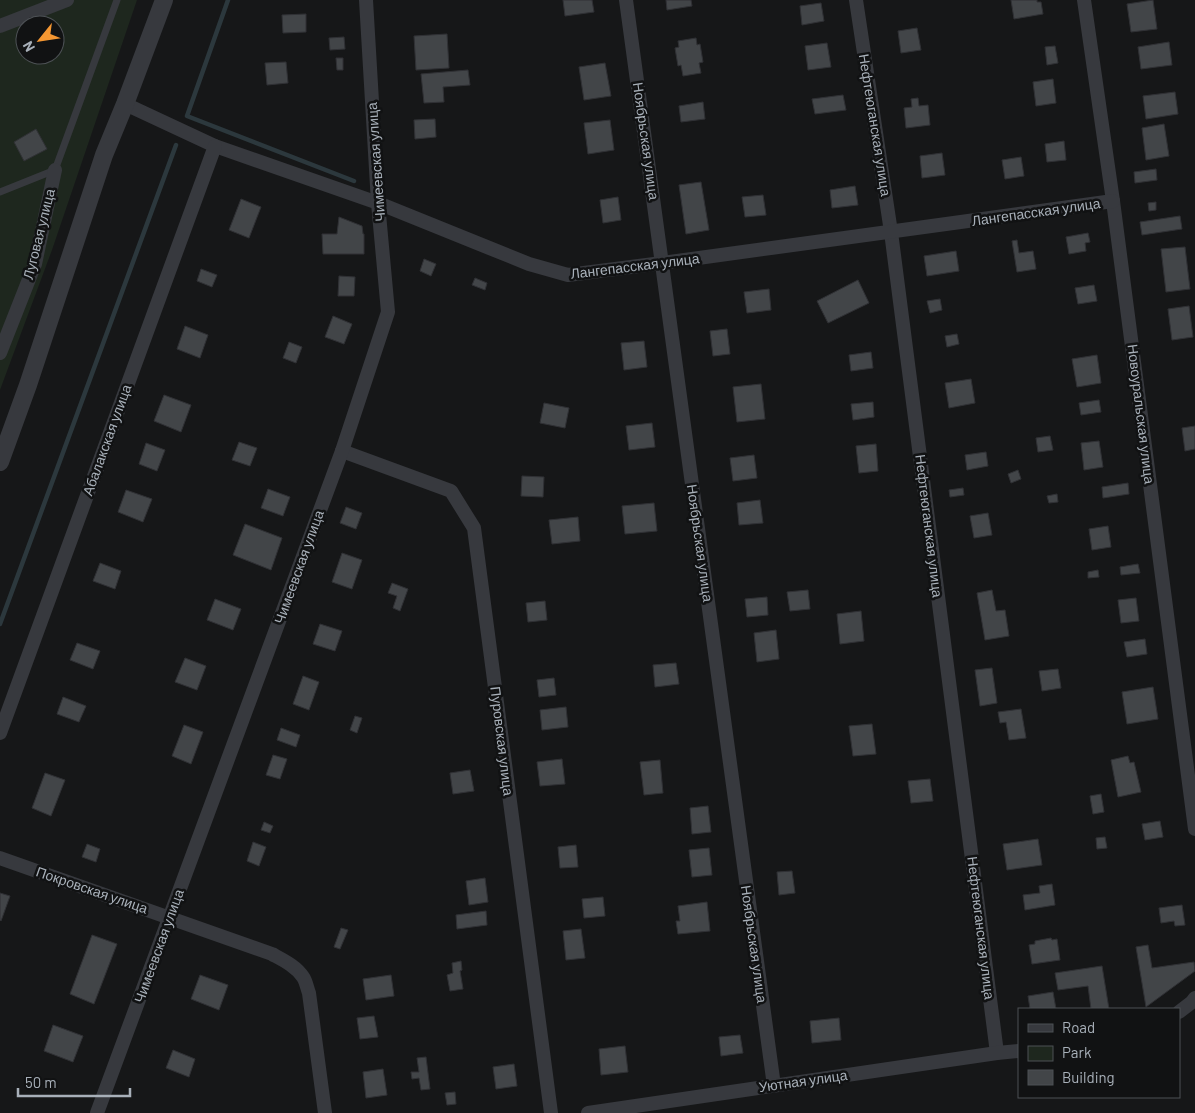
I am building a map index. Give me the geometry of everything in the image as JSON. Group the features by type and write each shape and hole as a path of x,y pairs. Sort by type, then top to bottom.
{"street":[{"path":"0,26 67,0"},
{"path":"0,462 28,385 104,155 164,0"},
{"name":"Чимеевская улица","path":"97,1113 342,451 388,312 378,203 366,0"},
{"name":"Ноябрьская улица","path":"626,0 774,1086"},
{"name":"Нефтеюганская улица","path":"856,0 891,232 997,1053"},
{"name":"Новоуральская улица","path":"1084,0 1113,201 1195,829"},
{"name":"Лангепасская улица","path":"125,104 215,146 378,203 529,264 568,275 662,264 1113,201"},
{"name":"Абалакская улица","path":"0,733 215,146"},
{"name":"Луговая улица","path":"0,353 35,264 55,170"},
{"name":"Пуровская улица","path":"342,451 451,492 474,528 551,1113"},
{"name":"Покровская улица","path":"0,858 272,954 294,967 303,977 309,993 325,1113"},
{"path":"1180,1011 1195,998"},
{"name":"Уютная улица","path":"588,1113 1018,1051"}],"lane":[{"path":"0,192 55,170 117,0"}],"green space":[{"path":"0,0 137,0 52,250 0,390"}],"building":[{"path":"563,0 592,0 594,12 565,16"},
{"path":"666,0 691,0 692,6 667,10"},
{"path":"1011,0 1037,0 1037,2 1041,2 1043,14 1014,19"},
{"path":"1153,0 1157,29 1131,32 1127,4"},
{"path":"821,3 824,21 802,25 800,6"},
{"path":"306,14 306,32 283,33 282,15"},
{"path":"917,28 921,50 901,53 898,31"},
{"path":"447,34 449,68 416,70 414,36"},
{"path":"344,37 345,49 330,50 329,38"},
{"path":"696,38 697,45 700,44 703,62 699,63 701,73 683,76 681,65 678,66 675,48 679,47 678,41"},
{"path":"1169,42 1172,65 1141,69 1138,47"},
{"path":"827,43 831,67 808,70 805,46"},
{"path":"1055,46 1058,63 1047,65 1045,47"},
{"path":"336,58 343,58 343,70 337,70"},
{"path":"286,62 288,83 267,85 265,63"},
{"path":"605,63 611,96 584,100 579,67"},
{"path":"468,70 470,85 443,87 444,102 424,103 421,74"},
{"path":"1053,79 1056,103 1036,106 1033,82"},
{"path":"1175,92 1178,114 1146,119 1143,96"},
{"path":"843,95 846,110 815,114 812,99"},
{"path":"918,98 919,106 928,105 930,125 906,128 904,108 912,107 911,99"},
{"path":"703,102 705,119 681,122 679,106"},
{"path":"435,119 436,137 415,139 414,120"},
{"path":"610,120 614,150 588,154 584,123"},
{"path":"1164,124 1169,156 1146,160 1142,128"},
{"path":"36,129 47,149 24,161 14,142"},
{"path":"1064,141 1066,160 1047,162 1045,144"},
{"path":"942,153 945,175 922,178 920,156"},
{"path":"1021,157 1024,176 1005,179 1002,160"},
{"path":"1156,169 1157,180 1135,183 1134,172"},
{"path":"701,182 709,230 686,234 679,185"},
{"path":"855,186 858,205 832,208 830,190"},
{"path":"763,195 766,215 745,217 742,197"},
{"path":"618,197 621,220 603,223 600,200"},
{"path":"241,199 261,207 249,238 229,230"},
{"path":"1156,202 1156,210 1149,211 1148,203"},
{"path":"1180,216 1182,229 1142,235 1140,222"},
{"path":"339,217 362,226 364,254 323,254 322,234 337,234"},
{"path":"1088,233 1090,242 1085,243 1086,251 1069,254 1066,237"},
{"path":"1017,240 1019,253 1033,251 1036,269 1017,272 1012,241"},
{"path":"1185,247 1190,289 1166,292 1161,249"},
{"path":"956,251 959,271 927,276 924,256"},
{"path":"424,259 436,264 431,276 420,271"},
{"path":"201,269 217,275 212,287 197,281"},
{"path":"339,276 355,277 354,296 338,296"},
{"path":"475,278 487,283 485,290 472,285"},
{"path":"858,280 869,303 828,323 817,301"},
{"path":"1094,285 1097,301 1078,304 1075,288"},
{"path":"769,289 771,310 747,313 744,292"},
{"path":"940,299 942,310 930,313 927,301"},
{"path":"1189,306 1193,337 1172,340 1168,309"},
{"path":"333,316 352,324 344,344 325,337"},
{"path":"185,326 208,335 200,358 177,349"},
{"path":"727,329 730,354 713,356 710,331"},
{"path":"957,334 959,344 947,347 945,336"},
{"path":"644,341 647,367 624,370 621,343"},
{"path":"289,342 302,347 296,363 283,358"},
{"path":"871,352 873,368 851,371 849,355"},
{"path":"1097,355 1101,383 1077,387 1072,359"},
{"path":"971,379 975,403 949,408 945,383"},
{"path":"761,384 765,419 737,422 733,387"},
{"path":"164,395 191,405 181,432 154,421"},
{"path":"1099,400 1101,412 1081,415 1079,403"},
{"path":"873,402 874,417 853,420 851,404"},
{"path":"544,403 569,408 565,428 540,423"},
{"path":"652,423 655,447 629,450 626,426"},
{"path":"1195,426 1195,449 1185,451 1182,428"},
{"path":"1050,436 1053,450 1038,452 1036,438"},
{"path":"1099,441 1103,467 1084,470 1081,443"},
{"path":"239,442 257,448 250,466 232,460"},
{"path":"146,443 165,450 157,471 139,464"},
{"path":"876,444 878,471 859,473 856,446"},
{"path":"986,452 988,466 967,470 965,455"},
{"path":"754,455 757,478 733,481 730,458"},
{"path":"1018,470 1021,479 1011,483 1008,474"},
{"path":"522,476 544,477 543,497 521,496"},
{"path":"1128,483 1129,494 1103,498 1102,487"},
{"path":"963,488 964,495 950,497 949,490"},
{"path":"268,489 290,497 283,516 261,508"},
{"path":"126,490 152,499 143,522 118,512"},
{"path":"1057,494 1058,502 1049,503 1047,496"},
{"path":"760,500 763,523 739,525 737,503"},
{"path":"654,503 657,531 625,534 622,506"},
{"path":"346,507 362,513 356,529 340,523"},
{"path":"988,513 992,535 974,538 970,516"},
{"path":"578,517 580,541 552,544 549,520"},
{"path":"245,524 282,538 271,570 233,555"},
{"path":"1108,526 1111,547 1092,550 1089,529"},
{"path":"342,553 362,560 352,589 332,582"},
{"path":"100,563 121,571 115,589 93,581"},
{"path":"1138,564 1140,573 1121,575 1120,567"},
{"path":"1098,570 1099,577 1088,578 1088,572"},
{"path":"392,583 408,589 400,611 393,608 397,596 388,593"},
{"path":"808,590 810,609 790,611 787,592"},
{"path":"992,590 996,611 1005,610 1009,636 985,640 977,593"},
{"path":"767,597 768,615 747,617 745,599"},
{"path":"1136,598 1139,621 1121,623 1118,600"},
{"path":"215,599 241,609 233,630 207,620"},
{"path":"545,601 547,620 528,622 526,603"},
{"path":"861,611 864,641 840,644 837,614"},
{"path":"320,624 342,631 335,651 313,644"},
{"path":"776,630 779,659 757,662 754,633"},
{"path":"1145,639 1147,654 1127,657 1124,642"},
{"path":"77,643 100,651 93,669 70,660"},
{"path":"185,658 206,666 197,690 175,682"},
{"path":"676,663 679,684 655,687 653,665"},
{"path":"992,668 997,703 980,706 975,670"},
{"path":"1058,669 1061,688 1042,691 1039,671"},
{"path":"303,676 319,682 309,710 293,704"},
{"path":"554,678 556,695 539,697 537,680"},
{"path":"1153,687 1158,719 1127,724 1122,692"},
{"path":"63,697 86,706 79,722 57,714"},
{"path":"566,707 568,727 542,730 540,710"},
{"path":"1021,709 1026,738 1009,740 1006,722 1000,723 998,712"},
{"path":"355,716 362,718 357,733 350,730"},
{"path":"872,724 876,754 853,756 849,726"},
{"path":"184,725 203,732 191,764 172,756"},
{"path":"281,728 300,735 296,747 277,740"},
{"path":"273,755 287,759 280,779 266,775"},
{"path":"1128,756 1130,763 1134,762 1141,792 1118,797 1111,760"},
{"path":"562,759 565,784 540,786 537,762"},
{"path":"660,760 663,793 644,795 640,762"},
{"path":"470,770 474,791 453,794 450,773"},
{"path":"45,773 65,780 51,816 32,808"},
{"path":"930,779 933,801 911,803 908,781"},
{"path":"1101,794 1104,812 1093,814 1090,796"},
{"path":"708,806 711,832 692,834 690,808"},
{"path":"1160,821 1163,837 1145,840 1142,824"},
{"path":"264,822 273,826 270,833 261,830"},
{"path":"1105,837 1107,848 1097,849 1096,838"},
{"path":"1038,839 1042,865 1007,870 1003,844"},
{"path":"253,842 266,847 259,866 247,861"},
{"path":"87,844 100,849 96,862 82,857"},
{"path":"576,845 578,867 560,868 558,847"},
{"path":"709,848 712,875 692,877 689,850"},
{"path":"792,871 795,893 779,895 777,872"},
{"path":"485,878 488,902 469,905 466,881"},
{"path":"1052,884 1055,905 1025,910 1023,895 1040,893 1039,886"},
{"path":"0,893 10,896 1,921 0,920"},
{"path":"603,897 605,916 584,918 582,899"},
{"path":"707,902 710,931 678,934 676,921 680,921 678,906"},
{"path":"1182,905 1185,925 1175,926 1174,921 1161,923 1159,908"},
{"path":"486,911 487,925 457,929 456,915"},
{"path":"341,928 348,930 340,949 334,947"},
{"path":"581,929 585,958 566,960 563,931"},
{"path":"92,935 117,944 94,1004 70,994"},
{"path":"1051,938 1052,940 1057,939 1060,960 1032,964 1029,945 1035,944 1035,941"},
{"path":"1148,945 1152,968 1194,962 1195,971 1146,1007 1136,947"},
{"path":"461,961 462,970 460,971 463,989 450,991 447,975 453,973 452,963"},
{"path":"1102,966 1109,1008 1091,1008 1088,986 1058,990 1055,973"},
{"path":"200,975 228,985 219,1010 191,999"},
{"path":"391,975 394,996 366,1000 363,979"},
{"path":"1053,992 1056,1008 1030,1008 1028,996"},
{"path":"374,1016 378,1037 360,1039 357,1018"},
{"path":"839,1018 841,1040 812,1043 810,1021"},
{"path":"53,1025 83,1036 73,1062 44,1051"},
{"path":"740,1035 743,1053 721,1056 719,1037"},
{"path":"625,1046 628,1072 601,1075 599,1049"},
{"path":"173,1050 195,1059 189,1077 166,1068"},
{"path":"426,1057 430,1089 421,1090 419,1078 412,1079 411,1072 419,1072 417,1058"},
{"path":"514,1064 517,1086 496,1089 493,1067"},
{"path":"383,1069 387,1095 366,1098 363,1072"},
{"path":"455,1092 456,1104 447,1105 445,1093"}],"waterway":[{"path":"228,0 187,116 354,181"},
{"path":"0,624 176,145"}]}
